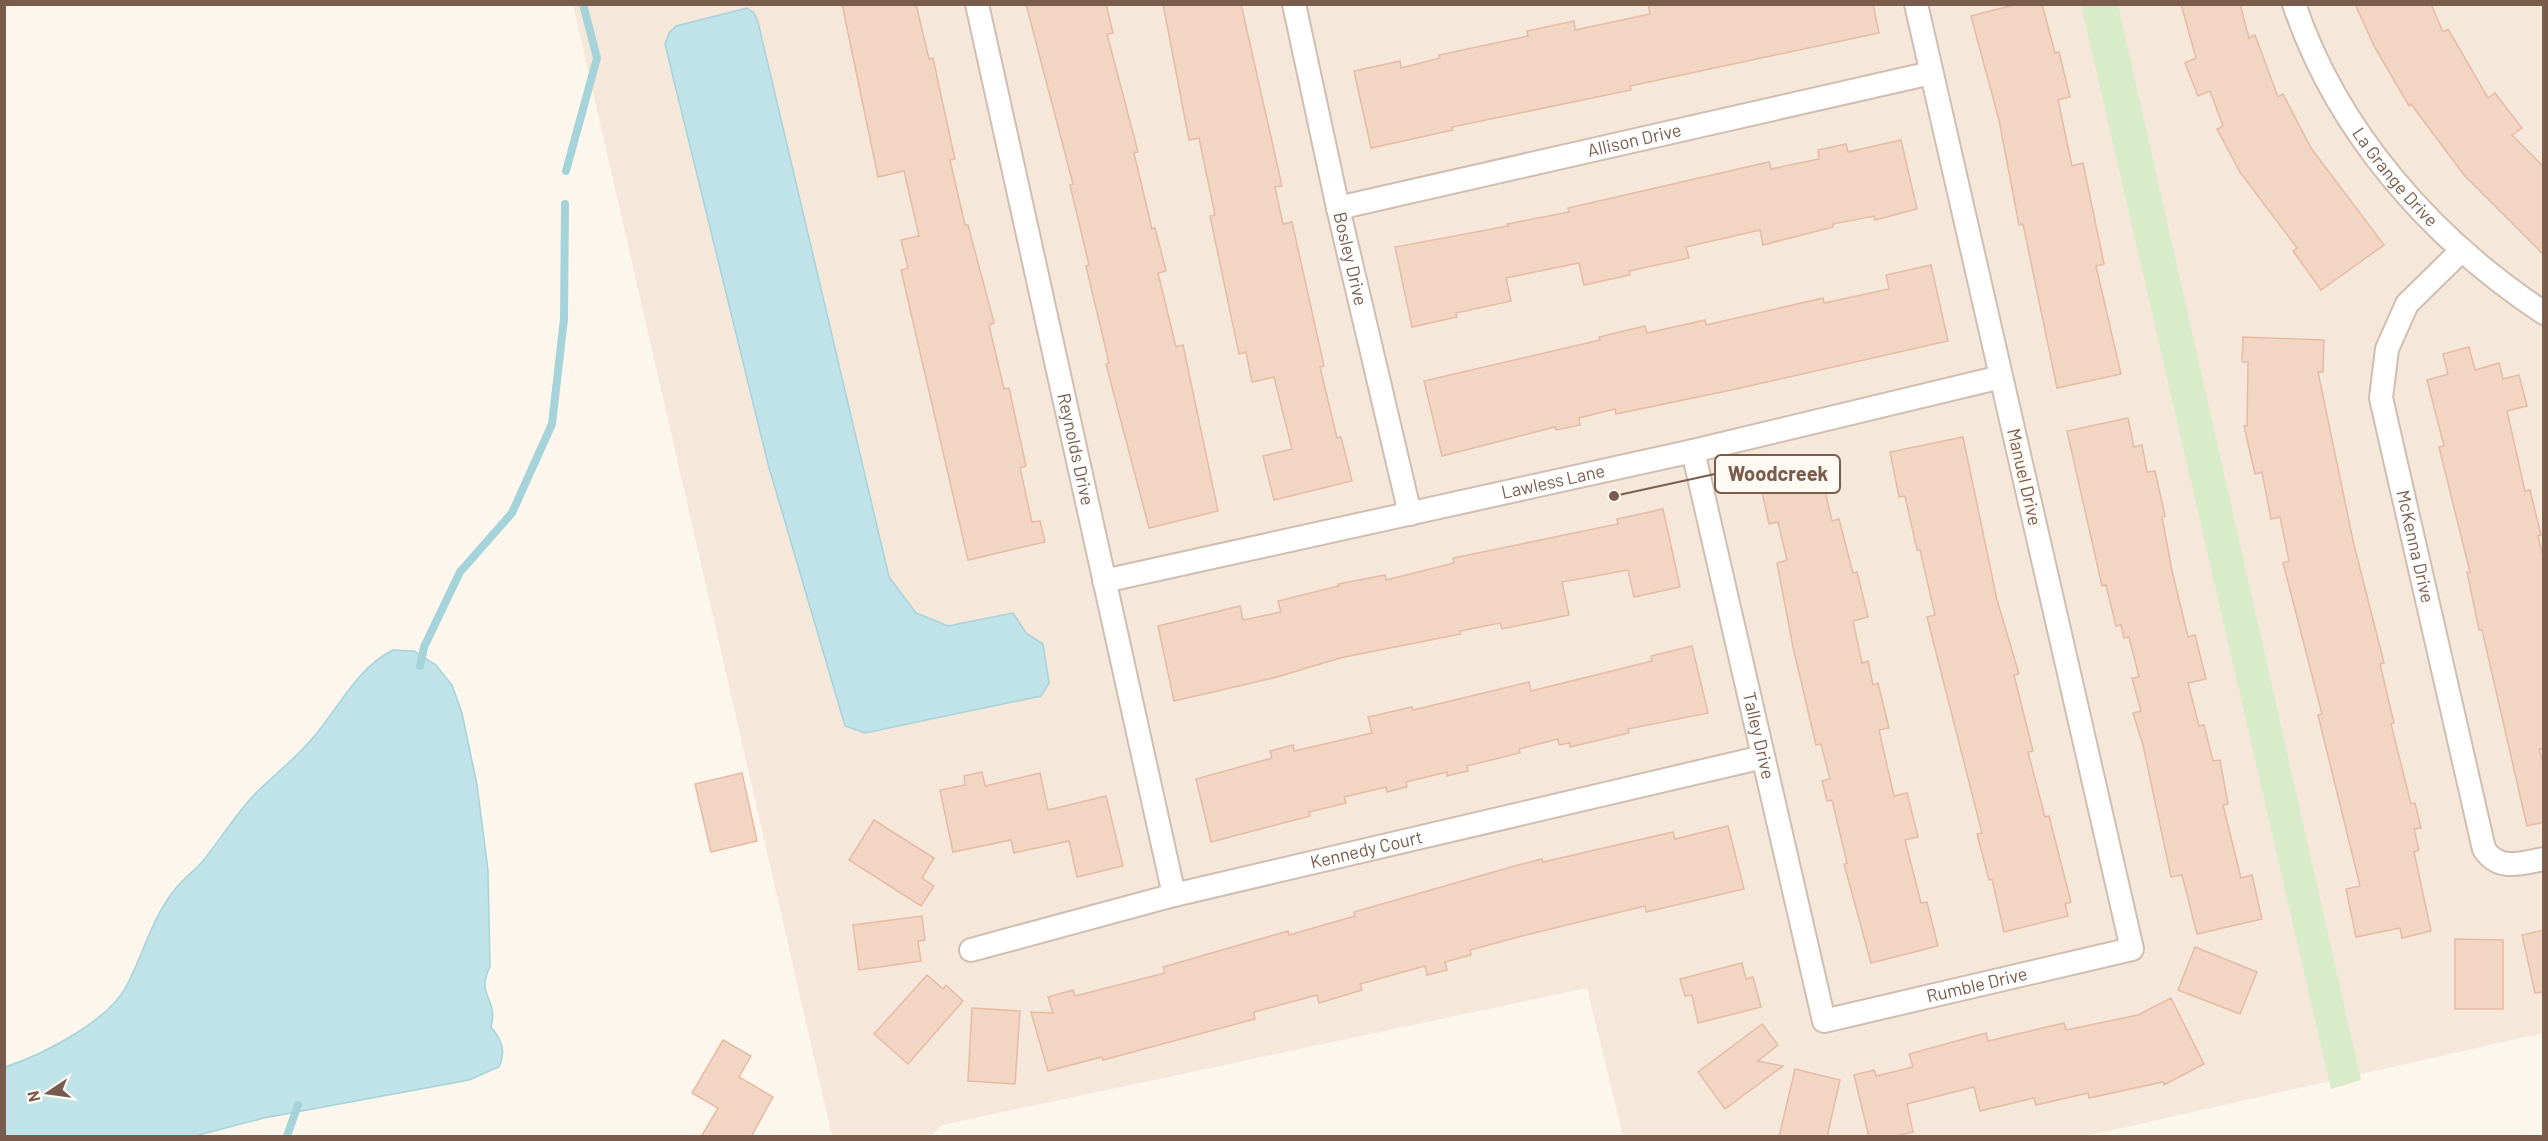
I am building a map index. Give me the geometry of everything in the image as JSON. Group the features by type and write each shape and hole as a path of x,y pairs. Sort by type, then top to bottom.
{"street":[{"name":"Reynolds Drive","path":"977,4 1174,895"},
{"name":"Bosley Drive","path":"1294,4 1338,208 1410,514"},
{"name":"Manuel Drive","path":"1916,4 2132,949"},
{"name":"La Grange Drive","path":"2294,4 2325,77 2355,128 2393,179 2428,219 2477,265 2544,313"},
{"name":"Allison Drive","path":"1338,208 1931,73"},
{"name":"McKenna Drive","path":"2462,250 2408,304 2387,349 2381,398 2482,841 2489,856 2496,862 2512,865 2544,859"},
{"name":"Lawless Lane","path":"1104,581 1693,451 2001,377"},
{"name":"Talley Drive","path":"1693,451 1824,1021"},
{"name":"Kennedy Court","path":"971,950 1174,895 1764,757"},
{"name":"Rumble Drive","path":"1824,1021 2132,949"}],"shaded area":[{"path":"573,5 2543,5 2543,1033 2086,1136 1623,1136 1587,988 942,1125 931,1136 832,1136"}],"green space":[{"path":"2081,5 2118,5 2361,1080 2331,1089"}],"water":[{"path":"747,8 754,13 758,22 889,577 916,613 948,626 1013,613 1026,633 1043,644 1049,683 1041,696 865,733 845,726 768,464 665,44 669,33 676,26"},
{"path":"393,650 414,651 436,665 452,685 462,713 477,785 488,870 490,967 485,985 492,1009 491,1027 502,1046 499,1067 469,1080 264,1118 195,1136 5,1136 5,1067 55,1045 90,1024 106,1011 127,985 161,911 176,888 202,862 252,797 311,740 357,679 380,658"}],"building":[{"path":"842,4 916,4 929,59 933,58 955,159 950,160 965,225 968,225 994,323 989,325 1004,389 1009,388 1026,466 1020,468 1032,522 1040,521 1045,542 968,560 901,270 908,268 901,240 919,236 904,171 878,177"},
{"path":"1026,4 1106,4 1113,33 1107,34 1138,152 1134,153 1152,229 1155,228 1166,271 1158,273 1176,347 1183,345 1218,511 1149,528 1106,364 1109,363 1070,185 1073,184"},
{"path":"1163,4 1241,4 1282,186 1275,187 1283,224 1292,222 1324,366 1320,367 1337,438 1341,437 1352,481 1274,500 1263,456 1292,449 1274,377 1252,382 1246,352 1239,354 1210,216 1215,215 1199,138 1189,140"},
{"path":"1648,4 1873,4 1879,33 1630,86 1631,90 1452,127 1453,130 1371,148 1354,71 1400,61 1401,68 1440,58 1439,55 1528,36 1527,31 1574,21 1575,30 1650,14"},
{"path":"2017,4 2042,4 2055,53 2059,52 2070,97 2058,100 2072,166 2083,163 2104,264 2096,266 2121,374 2057,388 2023,224 2019,225 1999,120 1971,16"},
{"path":"2181,4 2240,4 2249,38 2255,35 2278,97 2283,94 2311,148 2384,245 2321,290 2293,251 2297,248 2240,172 2217,129 2223,126 2210,91 2198,96 2185,63 2196,58"},
{"path":"2355,4 2431,4 2443,32 2448,29 2488,98 2495,93 2522,128 2512,135 2544,167 2544,255 2464,175 2411,104 2409,106 2374,46"},
{"path":"1901,140 1917,209 1875,220 1874,216 1833,224 1833,227 1763,245 1760,230 1686,247 1689,258 1629,271 1630,275 1584,285 1579,263 1506,278 1511,301 1456,313 1457,317 1412,327 1395,247 1508,226 1507,224 1569,212 1568,208 1769,162 1771,169 1819,159 1818,150 1846,144 1848,152"},
{"path":"1931,265 1948,341 1616,414 1615,409 1579,418 1580,425 1556,430 1555,427 1442,456 1424,381 1600,340 1599,337 1645,326 1647,333 1705,320 1706,325 1823,298 1824,303 1889,289 1886,275"},
{"path":"2243,337 2324,340 2323,372 2318,372 2354,545 2384,663 2380,664 2394,723 2391,724 2411,804 2415,803 2421,828 2414,829 2419,850 2414,852 2431,931 2402,938 2400,928 2356,937 2346,889 2360,886 2318,715 2322,714 2283,563 2289,561 2280,517 2271,519 2262,472 2255,474 2244,426 2247,426 2248,362 2242,362"},
{"path":"2469,347 2475,370 2499,363 2503,379 2519,375 2527,406 2507,411 2525,491 2530,490 2541,535 2538,536 2544,561 2544,749 2539,749 2544,768 2544,822 2527,826 2482,630 2479,630 2467,572 2470,572 2439,447 2444,446 2427,380 2448,374 2443,354"},
{"path":"2128,418 2134,447 2142,445 2147,472 2155,471 2165,516 2162,517 2172,571 2188,637 2195,635 2206,679 2188,683 2199,726 2204,725 2213,761 2220,760 2228,804 2223,805 2241,878 2252,875 2262,919 2197,934 2182,875 2171,877 2143,745 2133,713 2141,711 2132,678 2139,677 2129,637 2124,638 2121,625 2116,626 2106,585 2102,586 2067,431"},
{"path":"1963,437 1997,600 2019,674 2014,675 2033,751 2028,752 2045,817 2049,816 2071,902 2065,904 2068,916 2004,932 1992,879 1989,880 1977,834 1982,833 1927,617 1935,615 1920,550 1917,550 1905,496 1899,497 1890,452"},
{"path":"1820,469 1832,521 1839,519 1853,573 1857,572 1868,617 1853,621 1862,663 1868,661 1873,685 1878,683 1889,728 1879,730 1894,796 1907,793 1918,837 1905,840 1921,903 1927,902 1938,946 1871,963 1844,864 1847,863 1832,800 1827,801 1822,781 1830,779 1821,744 1816,745 1793,647 1777,563 1787,560 1778,522 1769,524 1762,492 1769,491 1766,482"},
{"path":"1663,509 1680,587 1634,597 1628,570 1562,582 1569,615 1502,629 1500,623 1460,631 1461,634 1340,658 1277,677 1174,701 1158,626 1240,606 1243,620 1281,612 1278,601 1339,586 1338,584 1385,575 1386,580 1454,563 1453,558 1618,524 1617,519"},
{"path":"1692,646 1708,713 1628,729 1629,733 1570,747 1570,743 1559,745 1558,739 1519,749 1520,753 1467,766 1468,771 1447,776 1447,772 1406,782 1407,787 1387,792 1386,787 1344,797 1346,803 1309,812 1310,816 1211,842 1196,779 1272,758 1270,751 1293,745 1294,751 1372,733 1368,717 1412,707 1413,710 1529,682 1531,691 1652,661 1651,656"},
{"path":"982,772 985,786 1040,773 1048,810 1106,796 1123,866 1077,877 1069,841 1014,853 1011,840 953,852 940,790 965,785 964,776"},
{"path":"742,773 757,841 711,852 695,784"},
{"path":"874,820 934,858 922,878 934,886 921,906 849,860"},
{"path":"1728,826 1744,889 1646,912 1645,906 1522,936 1470,950 1471,955 1445,962 1447,970 1427,975 1425,966 1360,984 1362,990 1319,1003 1317,995 1254,1012 1255,1019 1103,1060 1102,1057 1048,1071 1031,1012 1053,1013 1048,997 1073,990 1075,996 1165,973 1163,967 1288,931 1289,935 1355,916 1354,912 1518,865 1542,859 1543,862 1673,832 1675,839"},
{"path":"922,916 925,940 918,941 921,961 859,970 853,925"},
{"path":"2544,930 2544,992 2535,993 2522,935"},
{"path":"2455,939 2503,940 2503,1009 2455,1009"},
{"path":"2195,947 2257,972 2240,1014 2178,990"},
{"path":"1742,963 1746,979 1753,977 1761,1007 1698,1023 1692,995 1685,996 1680,979"},
{"path":"927,975 943,989 946,985 963,1001 908,1064 874,1034"},
{"path":"2171,998 2204,1064 2164,1085 2163,1082 2089,1098 2088,1093 2036,1105 2034,1098 1980,1111 1974,1087 1907,1104 1913,1132 1892,1137 1869,1137 1854,1075 1874,1070 1876,1076 1913,1067 1909,1054 1986,1033 1988,1041 2064,1023 2066,1030 2138,1015"},
{"path":"972,1008 1020,1011 1015,1084 968,1081"},
{"path":"1762,1024 1778,1045 1758,1061 1783,1066 1725,1109 1698,1072"},
{"path":"723,1040 751,1056 739,1077 773,1097 751,1137 701,1137 718,1108 692,1093"},
{"path":"1795,1069 1840,1080 1827,1137 1779,1137"}],"waterway":[{"path":"566,171 597,58 583,4"},
{"path":"420,666 424,647 460,572 512,513 552,424 564,319 565,204"},
{"path":"287,1136 298,1105"}],"place":[{"name":"Woodcreek","path":"1614,496"}]}
